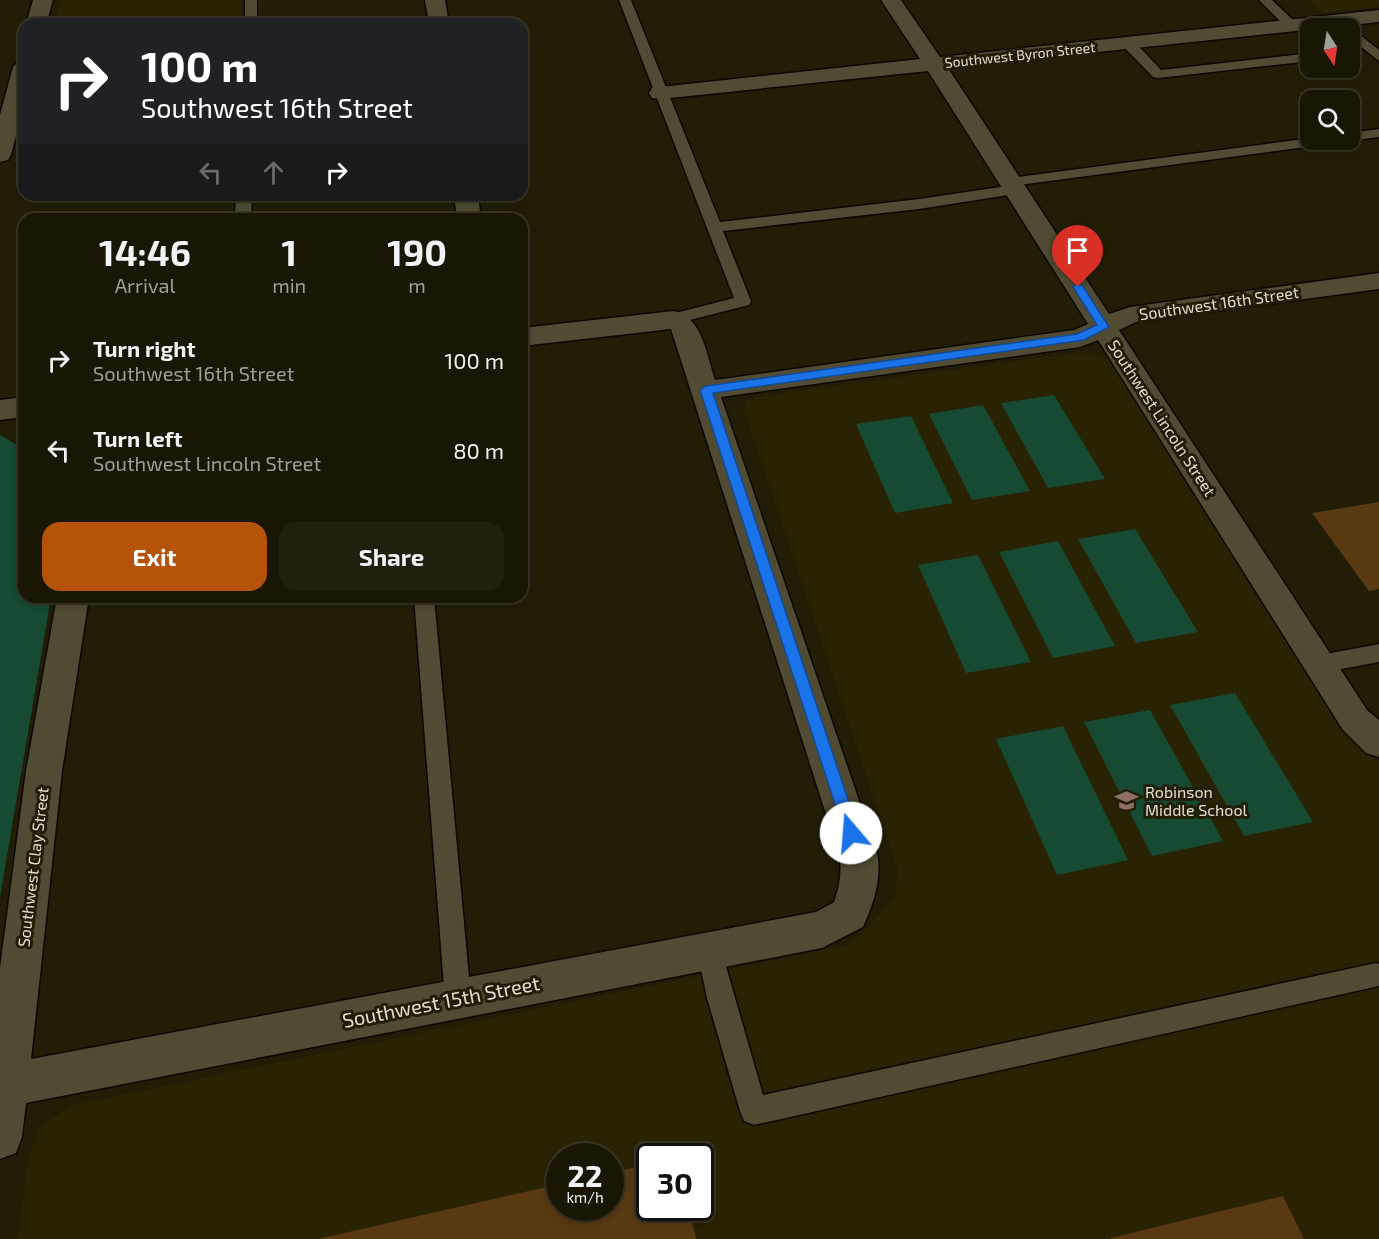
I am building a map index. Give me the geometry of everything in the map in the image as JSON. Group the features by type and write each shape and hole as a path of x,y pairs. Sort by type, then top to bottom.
{"street":[{"path":"38,18 43,0"},
{"path":"435,0 438,18"},
{"name":"Southwest Lincoln Street","path":"891,0 1013,185 1355,720 1379,742"},
{"name":"Southwest Byron Street","path":"1360,22 1379,16"},
{"name":"Southwest Byron Street","path":"660,93 1300,25"},
{"path":"0,155 18,90"},
{"name":"Southwest 16th Street","path":"706,390 1080,338 1130,315 1379,281"},
{"path":"528,336 674,319 683,325 706,390"},
{"name":"Southwest 15th Street","path":"8,1085 822,930 849,914 857,893 860,873 859,849 851,833 706,390"},
{"path":"0,410 18,408"},
{"name":"Southwest Clay Street","path":"0,1137 44,771 72,603"}],"lane":[{"path":"250,18 251,0"},
{"path":"625,0 743,301 674,319"},
{"path":"1265,0 1292,25"},
{"path":"1360,40 1375,54"},
{"path":"1128,43 1158,74 1300,58"},
{"path":"1360,53 1375,54"},
{"path":"1360,136 1379,133"},
{"path":"715,227 919,204 1013,185 1300,144"},
{"path":"425,603 458,999"},
{"path":"1320,664 1379,653"},
{"path":"710,951 720,998 754,1111 1376,975"}],"shaded area":[{"path":"60,0 261,0 261,18 56,18"},
{"path":"1309,0 1379,0 1379,7 1324,13"},
{"name":"Robinson Middle School","path":"1074,353 1094,353 1108,359 1347,736 1379,761 1379,1239 18,1239 28,1159 39,1128 72,1105 848,945 872,923 895,895 898,871 744,410 747,401 762,396"}],"green space":[{"path":"1054,395 1105,479 1048,488 1001,403"},
{"path":"983,405 1030,491 972,500 929,414"},
{"path":"911,416 953,503 895,513 856,424"},
{"path":"0,435 18,446 18,603 50,603 0,897"},
{"path":"1135,529 1198,632 1136,643 1078,539"},
{"path":"1058,541 1115,646 1053,658 999,552"},
{"path":"978,555 1031,662 966,673 918,565"},
{"path":"1235,693 1313,822 1244,836 1170,705"},
{"path":"1150,710 1223,841 1152,856 1084,722"},
{"path":"1063,726 1128,860 1057,875 996,739"}],"building":[{"path":"1379,502 1379,589 1369,591 1312,513"},
{"path":"636,1167 636,1221 692,1221 696,1239 318,1239 546,1187 546,1221 624,1221 624,1170"},
{"path":"1283,1196 1304,1239 1111,1239 1111,1238"}],"place":[{"name":"Robinson Middle School","path":"1127,801"}],"route":[{"path":"851,833 706,390 1080,338 1103,327 1078,287"}]}
